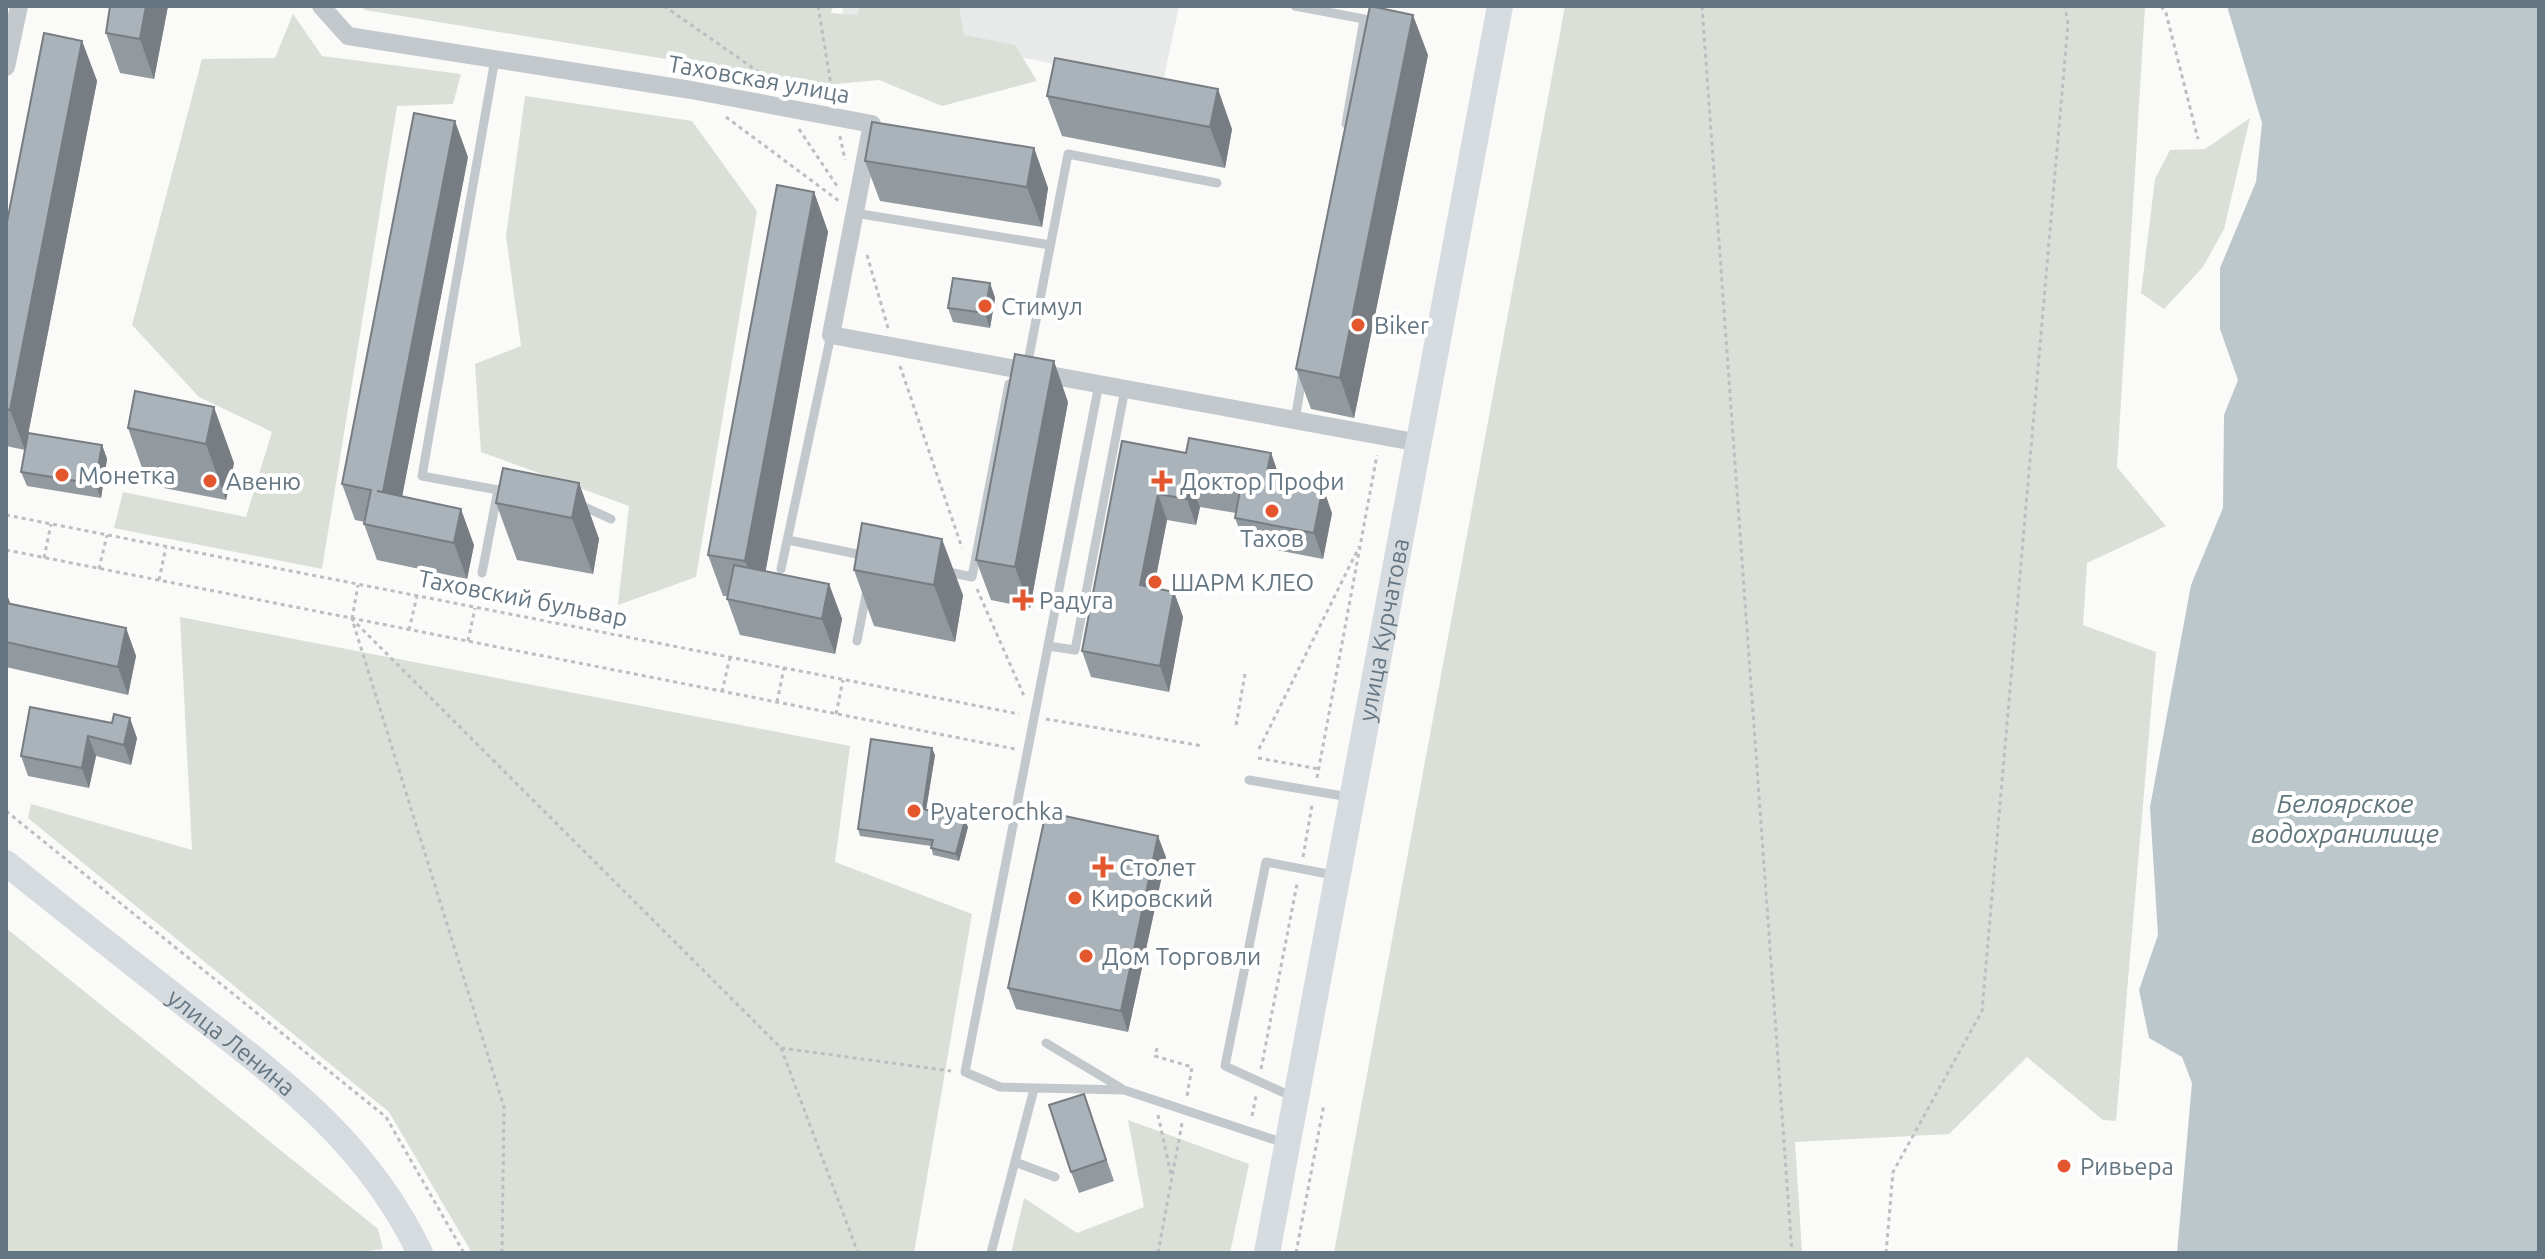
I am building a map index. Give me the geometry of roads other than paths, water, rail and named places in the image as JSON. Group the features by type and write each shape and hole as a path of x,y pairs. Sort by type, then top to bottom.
{"main road":[{"name":"улица Курчатова","path":"1267,1253 1349,797 1420,443 1500,6"},
{"name":"улица Ленина","path":"6,863 301,1095 346,1139 377,1178 420,1253"}],"street":[{"path":"6,67 19,6"},
{"name":"Таховская улица","path":"321,6 348,36 691,90 872,124 831,335"},
{"path":"831,335 1420,443"}],"lane":[{"path":"1295,6 1364,19 1343,143"},
{"path":"495,59 422,476 498,490 519,479"},
{"path":"930,568 972,577 1050,245 1068,154 1217,183"},
{"path":"855,213 1050,245"},
{"path":"781,569 831,335"},
{"path":"1295,420 1305,358"},
{"path":"1099,384 965,1072 1000,1087 1124,1090"},
{"path":"1048,646 1075,650 1125,389"},
{"path":"482,573 498,490"},
{"path":"572,502 611,519"},
{"path":"788,540 873,557 870,571"},
{"path":"857,641 868,585"},
{"path":"1249,780 1349,797"},
{"path":"1295,1098 1225,1066 1266,862 1336,876"},
{"path":"1046,1043 1124,1090 1286,1144"},
{"path":"991,1253 1034,1089"},
{"path":"1015,1162 1055,1177"}],"water":[{"name":"Белоярское водохранилище","path":"2227,6 2539,6 2539,1253 2177,1253 2192,1083 2182,1057 2149,1038 2139,990 2158,935 2150,807 2191,585 2223,508 2224,415 2238,380 2220,329 2220,268 2256,182 2262,123"}],"place":[{"name":"Стимул","path":"985,306"},
{"name":"Biker","path":"1358,325"},
{"name":"Монетка","path":"62,475"},
{"name":"Авеню","path":"210,481"},
{"name":"Доктор Профи","path":"1162,481"},
{"name":"Тахов","path":"1272,511"},
{"name":"ШАРМ КЛЕО","path":"1155,582"},
{"name":"Радуга","path":"1023,600"},
{"name":"Pyaterochka","path":"914,811"},
{"name":"Столет","path":"1103,867"},
{"name":"Кировский","path":"1075,898"},
{"name":"Дом Торговли","path":"1086,956"},
{"name":"Ривьера","path":"2064,1166"}]}
